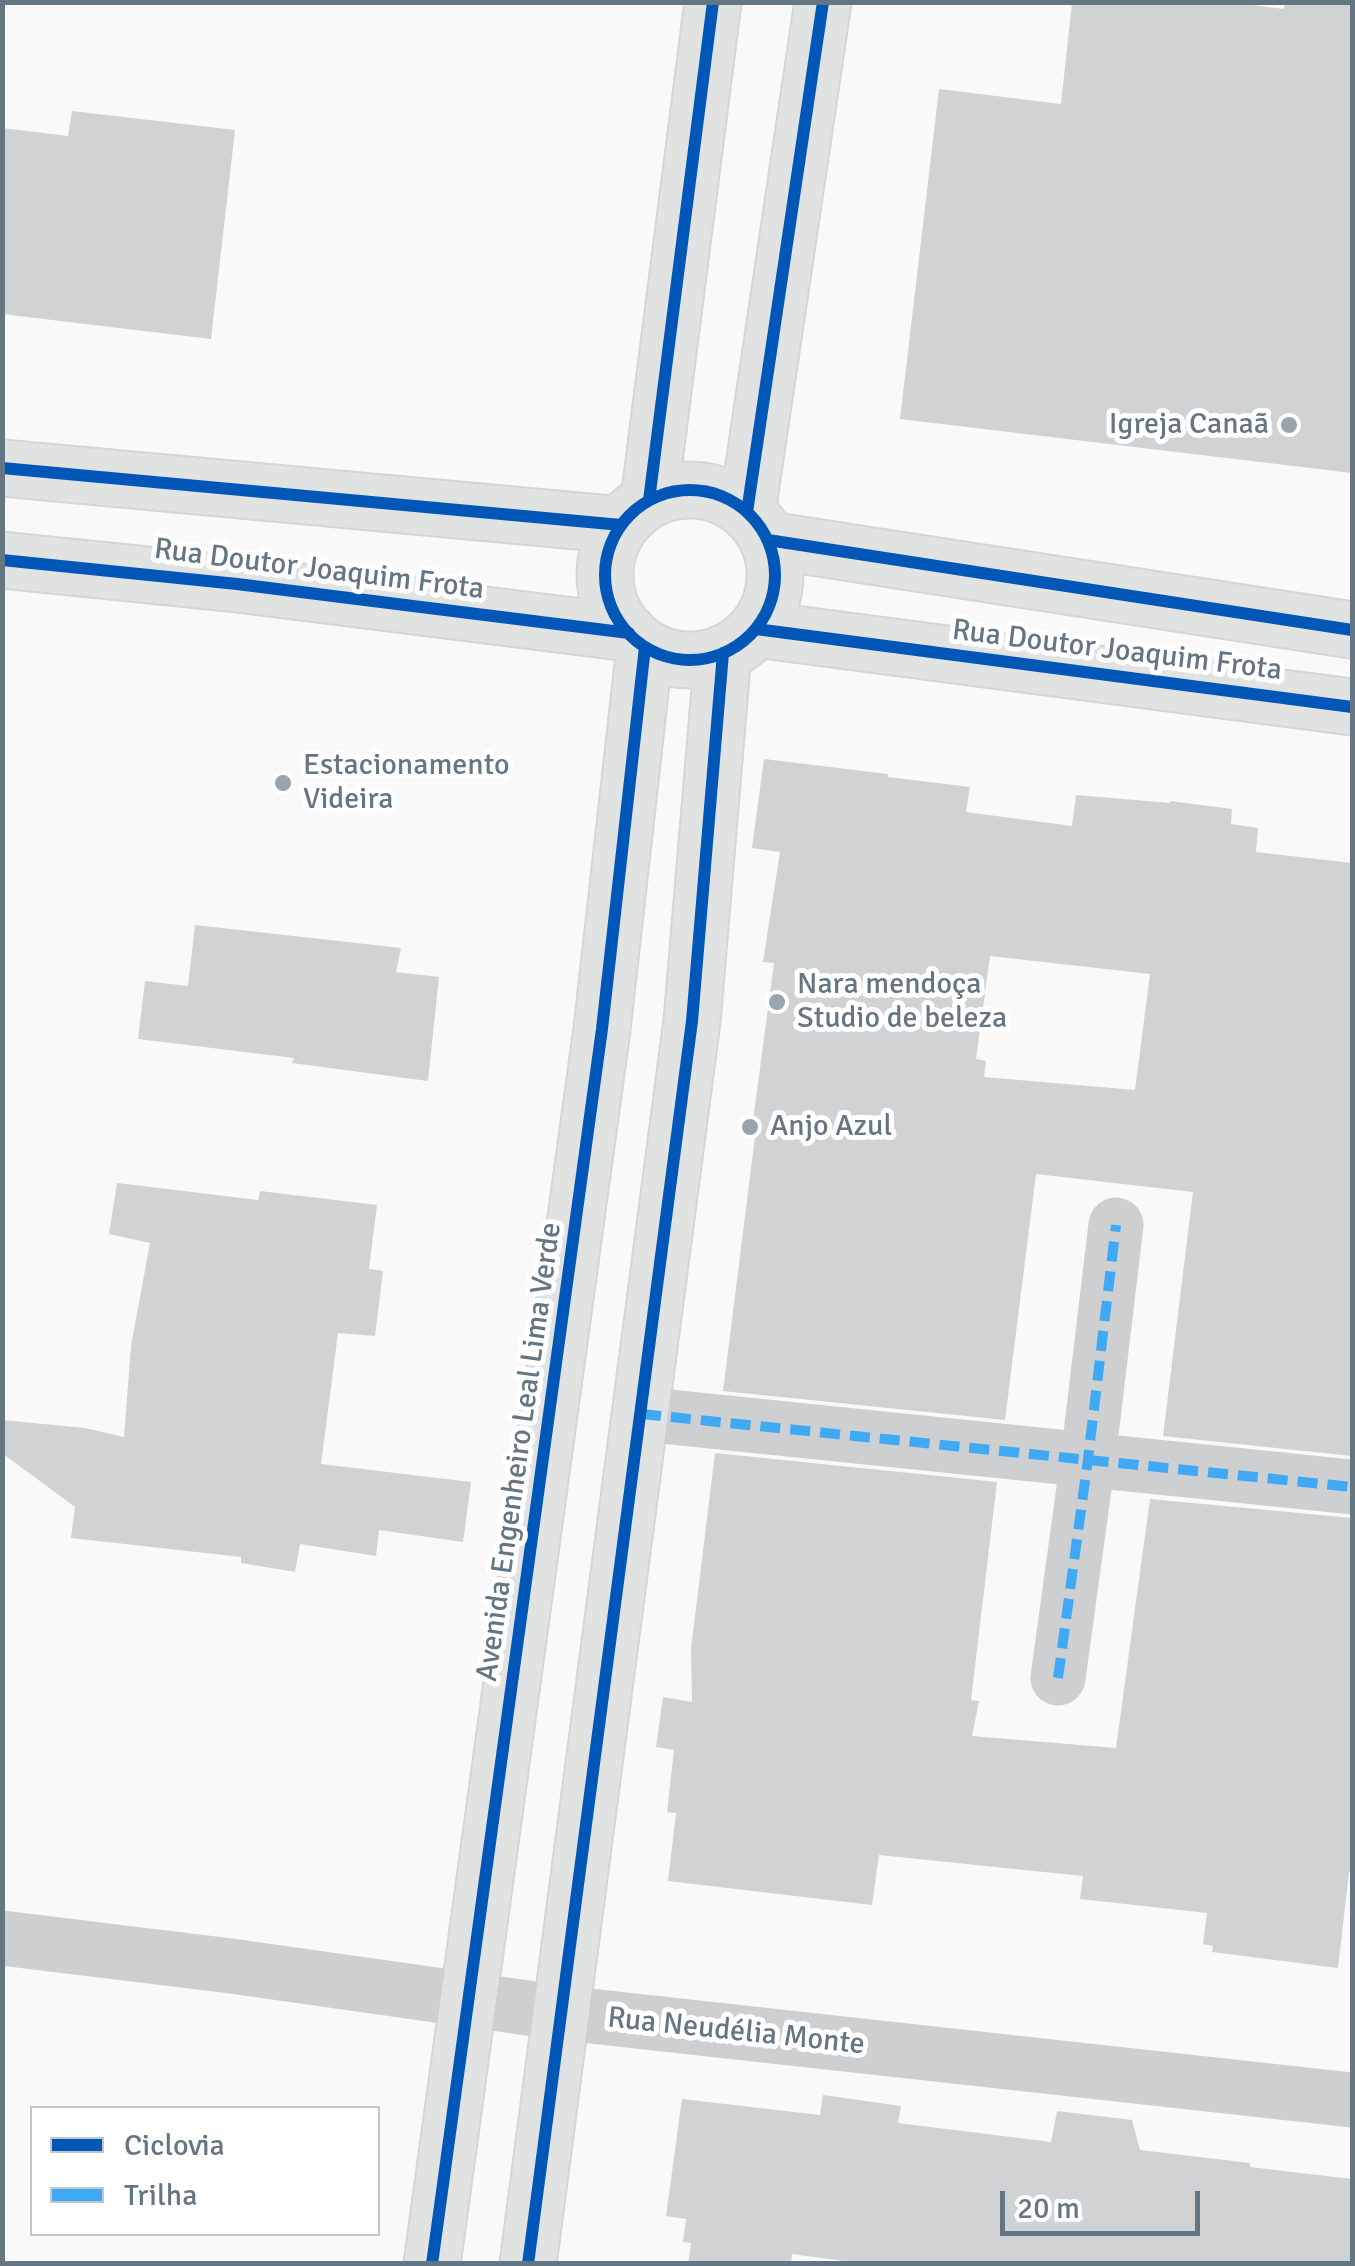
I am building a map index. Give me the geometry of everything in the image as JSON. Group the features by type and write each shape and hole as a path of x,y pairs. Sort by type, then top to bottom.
{"main road":[{"path":"635,513 713,2"},
{"path":"758,526 823,2"},
{"path":"2,468 635,513"},
{"path":"690,489 730,499 758,526 775,563 776,586 768,609 740,641 696,660 670,658 637,640 615,616 605,570 610,547 635,513 668,493 690,489"},
{"name":"Rua Doutor Joaquim Frota","path":"758,526 1352,630"},
{"name":"Rua Doutor Joaquim Frota","path":"2,560 237,584 637,640"},
{"name":"Avenida Engenheiro Leal Lima Verde","path":"432,2264 602,1029 637,640"},
{"path":"528,2264 740,641"},
{"name":"Rua Doutor Joaquim Frota","path":"740,641 1352,707"}],"street":[{"path":"1058,1678 1116,1225"},
{"path":"640,1414 1352,1486"},
{"name":"Rua Neudélia Monte","path":"2,1938 563,2013 1352,2100"}],"building":[{"path":"1072,2 1228,2 1284,9 1285,2 1352,2 1352,473 900,419 939,89 1061,104"},
{"path":"72,111 235,130 211,339 2,314 2,128 68,136"},
{"path":"764,759 970,787 966,812 1072,826 1076,795 1232,809 1231,824 1258,828 1256,852 1352,863 1352,1456 1163,1436 1193,1192 1036,1174 1005,1420 723,1391 774,963 763,962 780,852 752,848","holes":["990,956 1150,974 1135,1090 984,1077 986,1061 976,1059"]},
{"path":"195,925 401,948 396,972 439,977 428,1081 292,1063 294,1058 138,1039 145,981 188,986"},
{"path":"117,1183 258,1200 260,1191 377,1205 369,1269 383,1271 375,1336 338,1333 321,1464 471,1482 463,1542 379,1530 376,1556 300,1544 295,1572 241,1563 241,1557 71,1538 75,1507 2,1453 2,1420 85,1428 124,1437 131,1346 150,1243 109,1234"},
{"path":"715,1453 997,1482 971,1700 979,1701 972,1736 1116,1748 1150,1499 1352,1518 1352,1873 1349,1872 1338,1968 1212,1952 1213,1946 1203,1944 1207,1913 1080,1899 1083,1876 879,1855 872,1905 668,1881 676,1813 667,1812 674,1750 656,1747 663,1697 692,1702 691,1649"},
{"path":"823,2095 901,2106 898,2123 1051,2142 1057,2111 1132,2120 1140,2150 1352,2179 1352,2264 866,2264 792,2254 791,2264 688,2264 691,2243 683,2242 686,2219 666,2216 682,2099 820,2115"}],"marked path":[{"path":"1058,1678 1116,1225"},
{"path":"641,1414 1352,1487"}],"cycle path":[{"path":"649,500 713,2"},
{"path":"747,512 823,2"},
{"path":"2,468 621,525"},
{"path":"690,490 722,497 750,515 768,543 775,575 768,607 750,635 722,653 690,660 658,653 630,635 612,607 605,575 612,543 630,515 658,497 690,490"},
{"path":"768,540 1352,630"},
{"path":"2,560 237,584 629,633"},
{"path":"756,629 1352,707"},
{"path":"432,2264 602,1029 645,647"},
{"path":"528,2264 692,1021 723,653"}],"place":[{"name":"Igreja Canaã","path":"1289,425"},
{"name":"Estacionamento Videira","path":"283,783"},
{"name":"Nara mendoça Studio de beleza","path":"777,1002"},
{"name":"Anjo Azul","path":"750,1127"}]}
